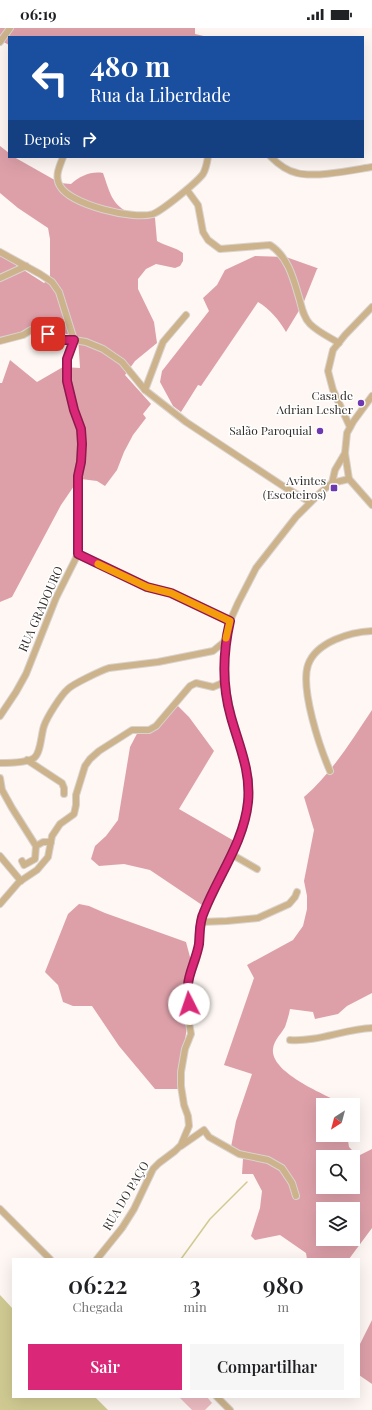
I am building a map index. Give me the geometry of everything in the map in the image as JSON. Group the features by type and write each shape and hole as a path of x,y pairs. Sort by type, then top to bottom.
{"street":[{"path":"0,42 10,28"},
{"path":"63,158 57,175 59,185 65,193 90,204 120,213 152,214 163,208 187,190 202,175 208,158"},
{"path":"272,158 279,165 296,173 311,175 372,167"},
{"path":"187,190 198,205 203,232 214,246 220,249 270,246 283,256 294,280 303,313 309,323 339,343"},
{"path":"0,252 52,282 59,292 74,340"},
{"path":"0,278 26,266"},
{"path":"350,426 333,390 328,371 333,350 372,307"},
{"path":"145,390 163,342 186,315"},
{"path":"0,341 23,335 31,330 48,334 62,340 86,342 103,349 122,362 145,390 160,403 195,428 310,502"},
{"name":"RUA GRADOURO","path":"0,716 26,674 56,598 78,554 78,476 81,462 82,444 81,429 74,410 67,381 67,359 74,340"},
{"path":"349,479 332,483 335,470 344,453 347,433 350,426 372,396"},
{"path":"344,453 349,479 372,505"},
{"name":"RUA DO PAÇO","path":"178,1148 189,1126 181,1086 181,1072 185,1049 191,1034 189,1023 188,984 196,960 203,913 244,826 248,803 249,778 241,748 230,717 225,682 224,665 226,637 230,621 245,587 256,568 296,517 310,502 332,483"},
{"path":"78,554 147,587 171,593 230,621"},
{"path":"330,771 323,753 308,695 308,663 314,654 333,640 372,631"},
{"path":"0,763 34,758 38,752 44,726 64,694 72,686 109,668 158,662 214,651 224,642 226,637"},
{"path":"0,904 21,881 41,866 48,857 51,842 56,830 60,824 74,814 76,795 85,766 90,759 99,751 132,730 150,730 156,726 190,686 196,683 213,687 225,682"},
{"path":"27,760 62,783 64,794"},
{"path":"0,778 2,790 36,846 35,859 24,866 22,861"},
{"path":"36,846 43,842 51,842"},
{"path":"231,854 257,868"},
{"path":"0,856 21,881"},
{"path":"201,922 258,918 289,904 298,892"},
{"path":"290,1040 314,1038 372,1028"},
{"name":"RUA DO PAÇO","path":"98,1258 122,1228 134,1209 154,1169 159,1163 178,1148 204,1130 209,1136 238,1154 268,1160 282,1168 292,1183 296,1196"},
{"path":"0,1209 49,1258"},
{"path":"218,1398 230,1410"}],"shaded area":[{"path":"0,28 195,28 195,34 204,36 8,36 8,44 0,40"},
{"path":"0,146 8,152 8,158 16,158 60,183 71,184 86,175 103,173 109,192 119,207 131,213 150,213 155,218 157,241 183,253 183,261 180,266 175,268 156,264 146,269 138,279 138,289 154,322 157,343 135,361 125,375 151,404 143,414 146,418 133,435 117,470 105,486 97,481 81,479 74,486 61,505 12,597 0,602 0,383 2,383 10,360 37,382 63,367 80,368 78,337 36,326 0,340 0,252 8,260 44,283 50,278 50,239 48,228 18,208 0,193"},
{"path":"255,256 286,257 318,269 303,304 286,332 274,315 258,302 201,386 198,385 181,412 173,406 160,382 162,371 209,311 203,298 217,285 225,270"},
{"path":"175,703 189,717 214,751 179,809 236,842 205,907 150,870 124,864 99,866 91,859 95,846 106,836 118,820 130,747 140,728 153,731"},
{"path":"372,710 372,993 347,1006 338,1014 315,1019 313,1012 290,1009 285,1027 276,1040 273,1049 274,1058 289,1075 331,1098 316,1098 316,1142 348,1142 349,1147 352,1150 316,1150 316,1194 360,1194 360,1155 372,1149 372,1228 360,1244 360,1202 316,1202 316,1246 359,1246 350,1258 307,1258 306,1253 280,1235 255,1240 251,1236 260,1208 262,1191 253,1174 242,1174 243,1159 231,1147 236,1121 252,1074 224,1065 254,978 247,965 293,940 303,926 307,909 307,896 304,881 314,830 304,797 332,767 349,745"},
{"path":"79,904 89,906 186,942 190,957 196,961 179,1084 180,1089 155,1089 119,1046 92,1006 73,1006 63,1002 58,985 45,972 68,914"},
{"path":"0,1295 12,1308 12,1398 96,1398 108,1410 0,1410"},
{"path":"372,1320 372,1384 360,1376 360,1344"},
{"path":"180,1398 208,1398 212,1403 205,1410 192,1410"}],"waterway":[{"path":"182,1258 210,1219 247,1182"}],"slow traffic":[{"path":"98,564 147,587 171,593 230,621 226,638"}],"place":[{"name":"Casa de Adrian Lesher","path":"361,403"},
{"name":"Salão Paroquial","path":"320,431"},
{"name":"Avintes (Escoteiros)","path":"334,488"}],"route":[{"path":"48,334 62,340 74,340 67,359 67,381 74,410 81,429 82,444 81,462 78,476 78,554 147,587 171,593 230,621 226,637 224,677 230,717 241,748 249,778 248,803 244,826 203,913 199,928 199,944 196,960 188,984 189,1004"}]}
